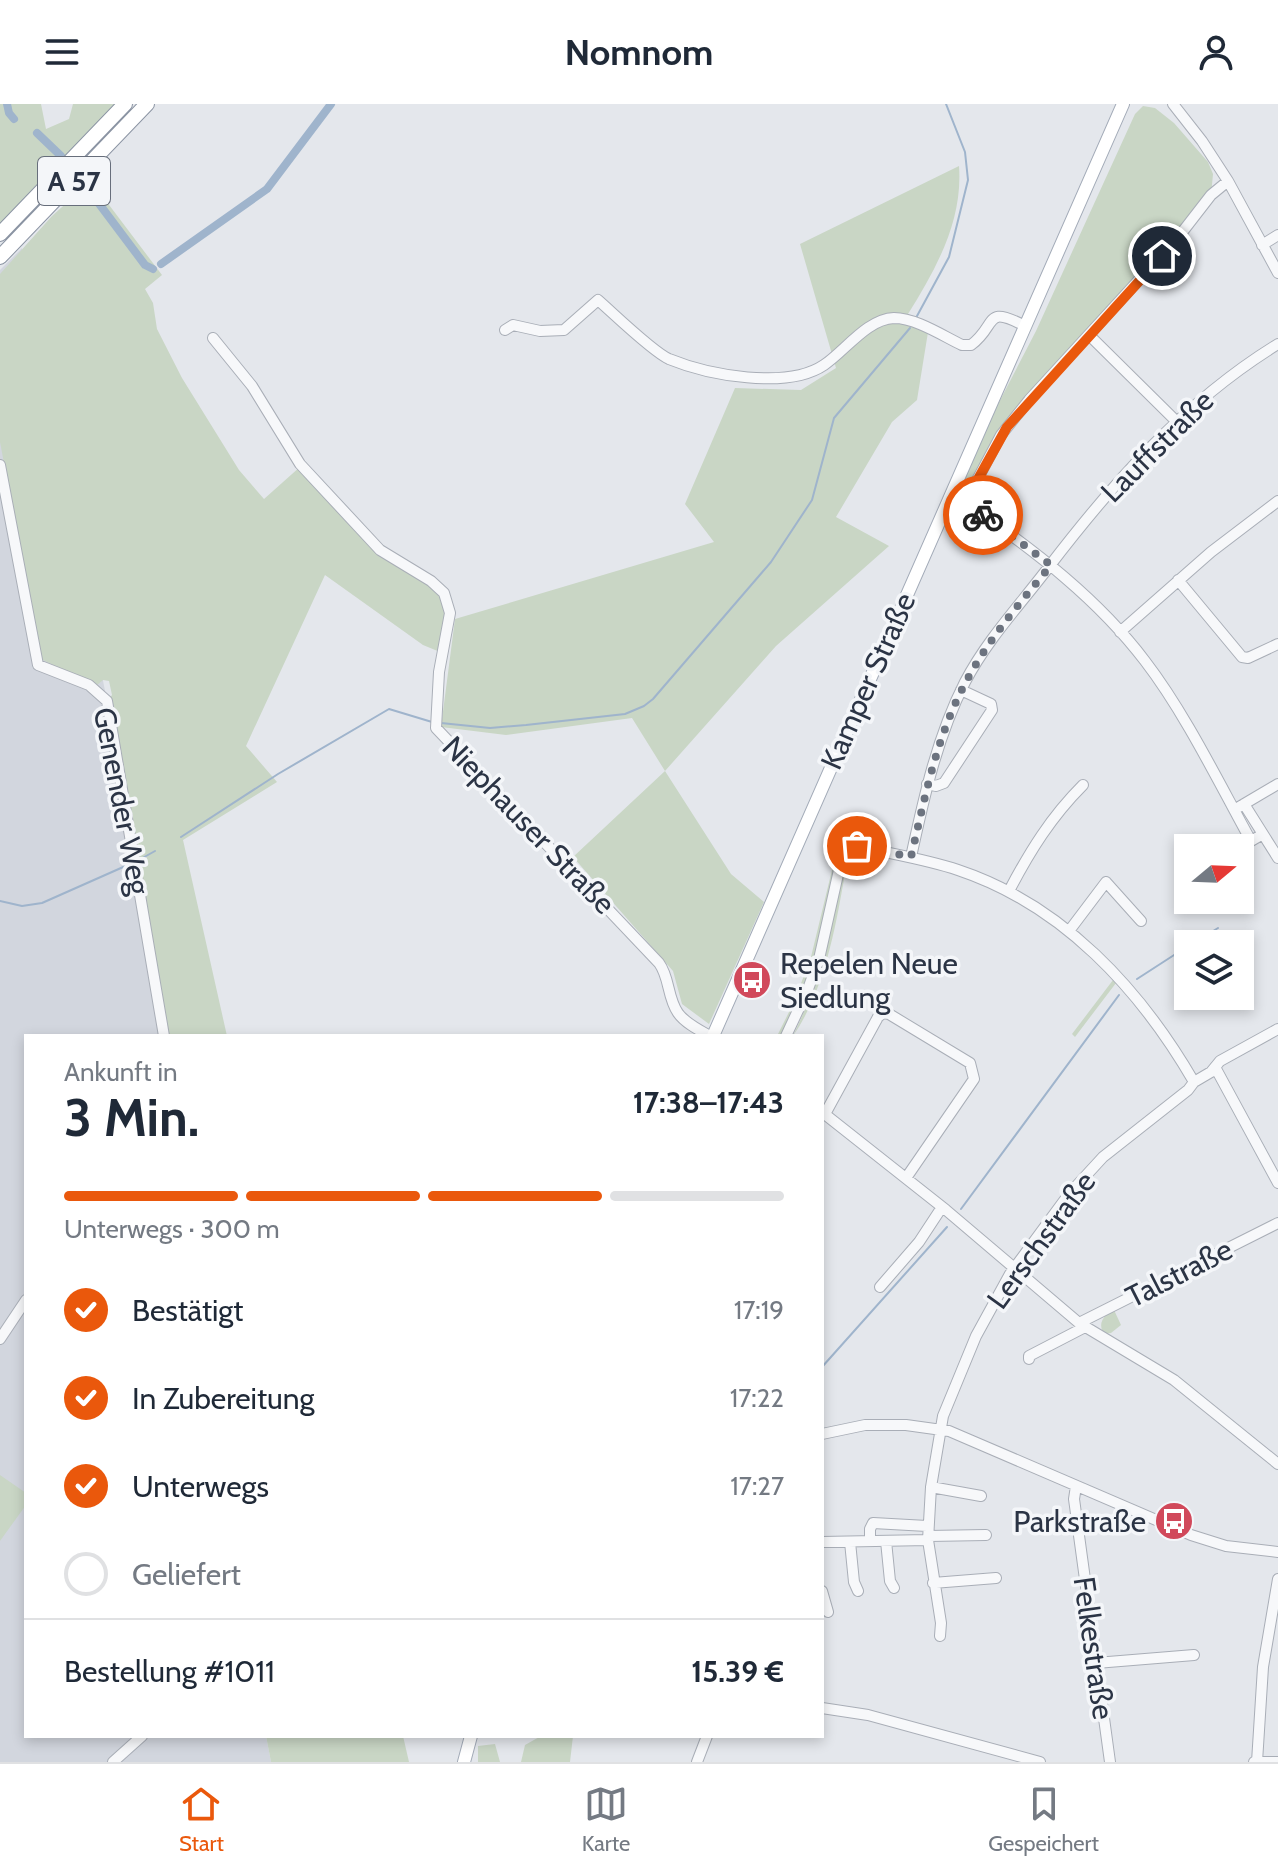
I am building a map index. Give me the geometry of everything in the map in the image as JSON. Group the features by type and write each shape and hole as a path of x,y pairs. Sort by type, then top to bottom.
{"highway":[{"name":"A 57","path":"0,234 125,104"},
{"name":"A 57","path":"0,257 147,104"}],"main road":[{"name":"Kamper Straße","path":"713,1034 1123,104"},
{"path":"464,1762 470,1738"}],"street":[{"path":"1174,106 1228,181 1278,273"},
{"path":"1228,181 1211,195 1180,235 1029,400 1001,435 967,499 972,507 1051,565 1120,632 1157,679 1251,841 1263,834"},
{"path":"1262,245 1278,235"},
{"path":"505,330 513,325 540,331 564,330 598,300 667,358 729,374 771,379 815,370 863,332 886,319 910,321 962,345 971,345 982,337 991,319 997,316 1006,316 1025,326"},
{"path":"1090,336 1176,421"},
{"name":"Niephauser Straße","path":"213,338 252,386 300,464 380,550 431,581 444,593 450,613 439,672 436,728 659,963 666,973 673,1005 679,1016 709,1034"},
{"name":"Lauffstraße","path":"911,857 939,746 961,690 998,629 1096,508 1176,421 1219,385 1278,344"},
{"name":"Genender Weg","path":"0,465 38,665 89,685 107,701 164,1034"},
{"path":"1120,632 1178,580 1278,501"},
{"path":"1178,580 1242,657 1248,658 1278,644"},
{"path":"927,784 936,786 944,783 992,710 991,704 961,690"},
{"path":"1234,810 1278,784"},
{"path":"1009,891 1041,834 1059,809 1083,785"},
{"path":"1244,804 1278,858"},
{"path":"787,1034 819,959 840,860 843,852 850,847 911,857 958,870 1009,891 1069,931 1144,1004 1194,1082"},
{"path":"1069,931 1106,882 1141,921"},
{"path":"824,1111 883,1013 928,1036 970,1063 974,1079 906,1178"},
{"name":"Lerschstraße","path":"940,1636 941,1623 928,1534 931,1487 943,1416 976,1336 1015,1267 1085,1175 1220,1061 1278,1029"},
{"path":"1215,1067 1278,1183"},
{"path":"824,1114 942,1207 1082,1325 1174,1380 1278,1464"},
{"path":"880,1287 919,1242 942,1207"},
{"name":"Talstraße","path":"1082,1325 1278,1223"},
{"path":"0,1339 24,1303"},
{"path":"1029,1359 1029,1356 1082,1325"},
{"path":"824,1434 865,1425 906,1425 949,1431 1194,1536 1226,1546 1278,1552"},
{"name":"Felkestraße","path":"1076,1486 1074,1499 1110,1762"},
{"path":"931,1487 981,1496"},
{"path":"870,1541 873,1523 928,1534 986,1535"},
{"path":"824,1542 886,1541 928,1534"},
{"path":"886,1541 890,1581 894,1588"},
{"path":"850,1542 852,1572 858,1591"},
{"path":"933,1583 996,1578"},
{"path":"1278,1579 1263,1667 1256,1762 1278,1762"},
{"path":"824,1598 828,1612"},
{"path":"1096,1663 1194,1655"},
{"path":"824,1708 868,1715 1040,1762"},
{"path":"113,1762 140,1738"},
{"path":"697,1762 706,1738"}],"shaded area":[{"path":"22,248 43,376 107,701 164,1034 24,1034 24,1738 266,1738 271,1762 0,1762 0,270"}],"green space":[{"path":"0,104 41,104 46,129 69,119 73,104 115,104 0,226"},
{"path":"1143,106 1155,108 1174,123 1208,162 1213,174 1211,195 1001,435 967,499 954,489 1036,331 1135,114"},
{"path":"959,166 957,206 946,244 908,314 929,326 917,400 892,422 836,517 889,546 776,646 665,771 632,718 506,735 441,727 455,619 714,542 685,504 735,388 801,390 836,368 800,244"},
{"path":"91,181 162,275 145,289 153,303 157,329 182,378 239,470 264,499 301,466 383,555 430,582 447,602 440,652 423,645 325,575 246,746 277,782 183,840 227,1034 164,1034 107,701 112,695 109,681 103,680 96,686 41,659 0,442 0,274 52,216"},
{"path":"665,771 731,874 764,902 709,1024 682,1004 673,971 573,857"},
{"path":"852,838 865,843 848,842 839,850 815,958 783,1034 778,1034 811,957 838,845"},
{"path":"848,857 823,973 805,1016 794,1034 804,1012 791,1034"},
{"path":"1113,980 1116,983 1075,1037 1072,1034"},
{"path":"1114,1310 1121,1325 1104,1334 1101,1326 1103,1320"},
{"path":"0,1475 24,1492 24,1508 0,1541"},
{"path":"266,1738 403,1738 409,1762 271,1762"},
{"path":"537,1738 573,1738 570,1762 521,1762 525,1745"},
{"path":"495,1744 500,1762 478,1762 478,1746"}],"waterway":[{"path":"7,104 14,119"},
{"path":"161,264 267,189 331,104"},
{"path":"917,316 949,257 968,180 965,152 946,104"},
{"path":"37,133 61,156"},
{"path":"97,201 145,265 153,269"},
{"path":"441,723 490,728 625,714 653,699 771,562 812,500 834,418 910,328"},
{"path":"181,837 278,774 389,709 432,722"},
{"path":"139,860 155,851"},
{"path":"0,901 22,906 42,903 130,864"},
{"path":"1137,979 1174,955"},
{"path":"961,1209 1119,995"},
{"path":"824,1365 947,1227"}],"way so far":[{"path":"857,846 911,857 927,784 961,690 998,629 1051,565 983,515"}],"place":[{"name":"Repelen Neue Siedlung","path":"752,980"},
{"name":"Parkstraße","path":"1174,1521"}],"route":[{"path":"983,515 967,499 1001,435 1029,400 1162,256"}]}
